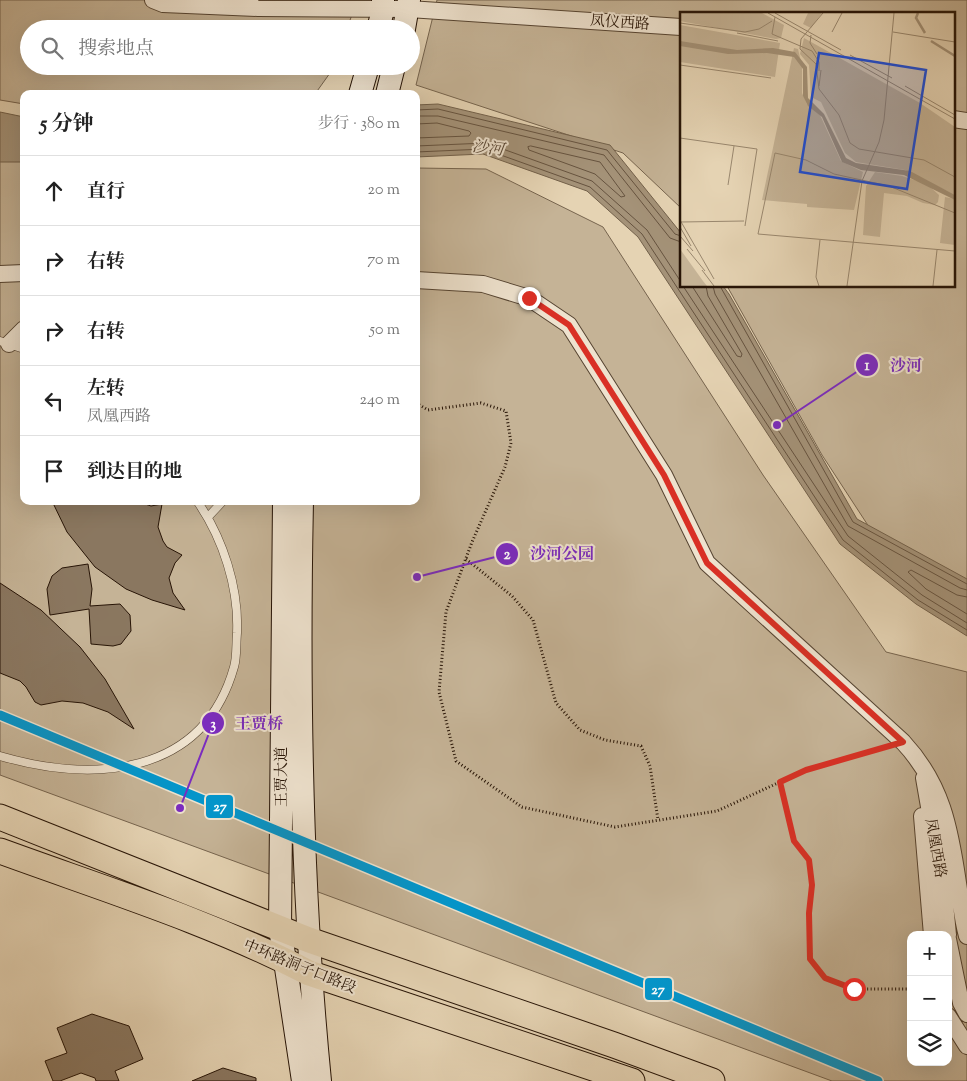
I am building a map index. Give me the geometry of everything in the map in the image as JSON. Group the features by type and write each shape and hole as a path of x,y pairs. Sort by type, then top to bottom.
{"main road":[{"path":"388,90 392,75"},
{"name":"王贾大道","path":"284,505 280,928 303,1081"},
{"name":"王贾大道","path":"302,505 300,582 309,973 320,1081"},
{"name":"中环路洞子口路段","path":"0,817 309,940 614,1044 712,1081"},
{"name":"中环路洞子口路段","path":"0,851 187,919 284,960 309,973 632,1081"}],"street":[{"name":"凤仪西路","path":"153,0 163,4 382,13 408,12 680,27"},
{"path":"954,118 967,121"},
{"path":"0,274 20,273"},
{"name":"凤凰西路","path":"420,280 483,284 529,298 569,325 664,475 707,563 903,742 921,761 939,797 950,834 967,936"},
{"path":"11,345 20,334"},
{"name":"凤凰西路","path":"921,761 923,845 932,931"},
{"name":"凤凰西路","path":"921,761 944,893 948,931"},
{"path":"952,959 961,1003 967,1014"},
{"path":"951,1021 967,1046"}],"lane":[{"path":"0,756 31,765 73,771 120,767 145,762 170,752 190,738 210,719 224,693 235,666 238,614 227,561 208,517 200,505"},
{"path":"208,517 219,505"}],"path":[{"path":"420,405 428,410 481,403 506,411 511,443 505,467 446,612 439,692 456,761 522,807 615,827 717,811 806,770 903,742"},
{"path":"466,560 512,596 533,620 556,703 580,730 605,740 641,746 650,766 658,820"},
{"path":"780,782 794,841 809,860 812,885 809,913 810,959 825,978 854,989 907,989"}],"shaded area":[{"path":"0,0 357,0 350,20 20,20 20,75 329,75 318,90 20,90 20,103 0,100"},
{"path":"437,0 967,0 967,585 871,530 822,455 728,288 954,288 954,12 680,12 680,207 623,153 416,85"},
{"path":"0,155 20,159 20,505 420,505 420,168 486,169 603,227 763,475 886,652 967,672 967,1081 832,1081 0,775"}],"water":[{"path":"438,104 610,145 680,232 680,288 724,288 857,519 967,579 967,636 916,604 840,544 638,237 587,191 483,154 420,157 420,105"},
{"path":"0,112 20,116 20,162 0,162"}],"building":[{"path":"54,505 162,505 158,527 163,541 167,547 182,555 175,563 169,578 173,593 185,610 152,600 126,589 95,567 67,532"},
{"path":"88,564 92,589 90,606 120,604 130,615 131,631 121,644 113,646 91,644 89,609 50,615 47,589 52,576 62,568"},
{"path":"0,583 41,610 80,647 105,679 134,729 108,712 83,703 62,701 41,705 35,702 20,681 0,673"},
{"path":"92,1014 129,1026 143,1059 115,1071 119,1081 96,1081 95,1078 81,1073 60,1081 53,1081 45,1061 67,1053 57,1028"},
{"path":"223,1068 256,1078 256,1081 192,1081"}],"transit line":[{"name":"27","path":"0,715 878,1081"}],"place":[{"name":"沙河","path":"777,425"},
{"name":"沙河公园","path":"417,577"},
{"name":"王贾桥","path":"180,808"}],"route":[{"path":"529,298 569,325 664,475 707,563 743,598 903,742 806,770 780,782 794,841 809,860 812,885 809,913 810,959 825,978 854,989"}]}
